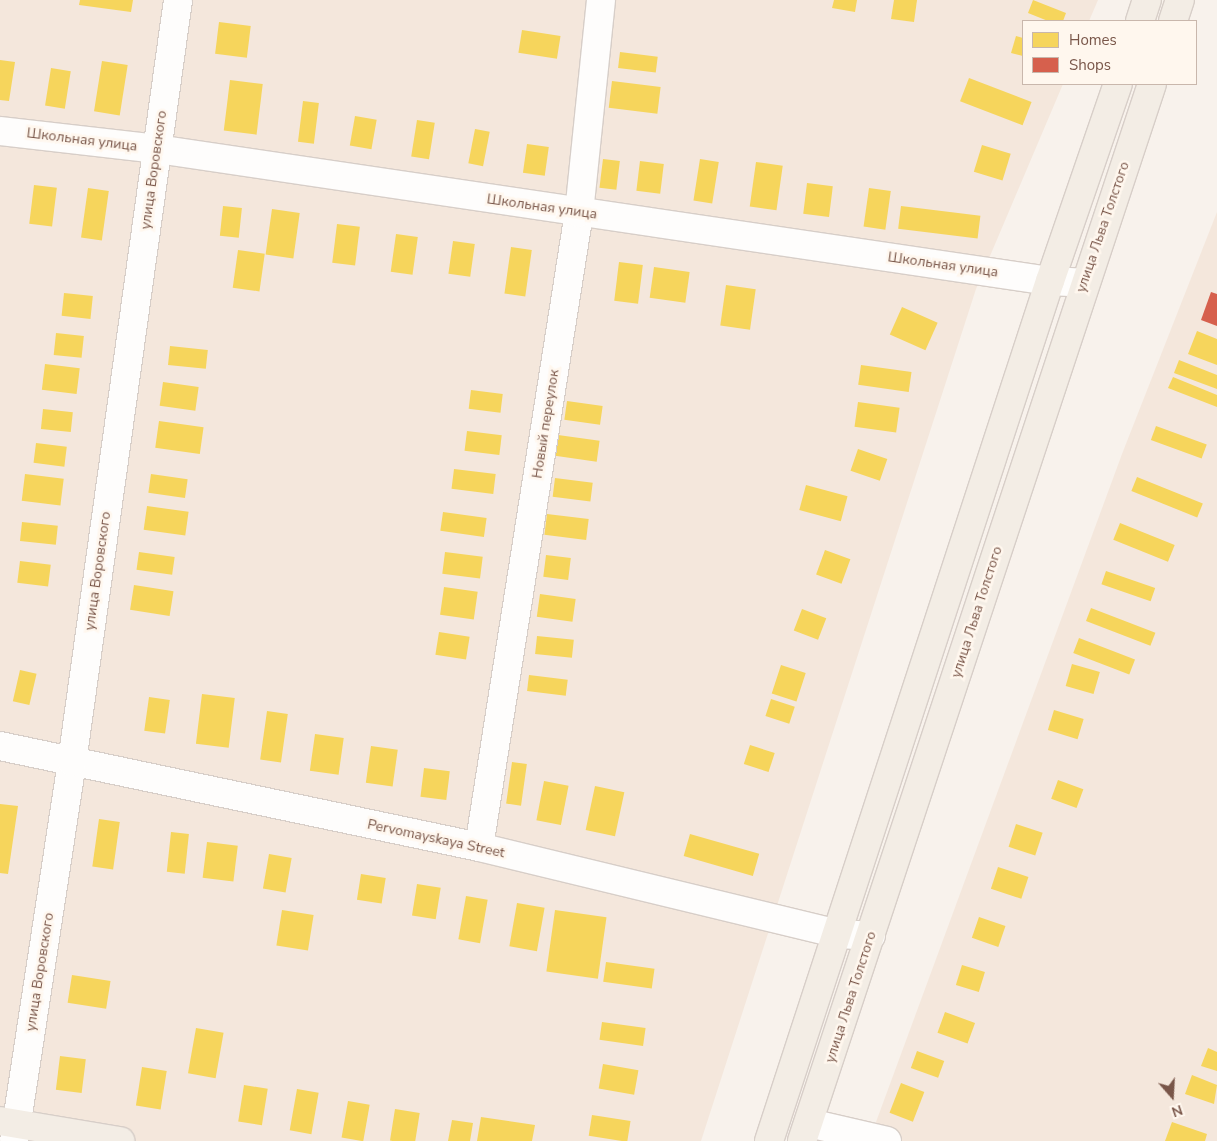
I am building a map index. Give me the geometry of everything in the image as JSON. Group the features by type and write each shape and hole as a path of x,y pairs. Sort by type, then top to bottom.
{"main road":[{"path":"1140,20 1147,0"},
{"path":"1173,20 1180,0"},
{"path":"770,1141 1050,281 1118,85"},
{"name":"улица Льва Толстого","path":"806,1132 1084,283 1152,85"},
{"path":"10,1129 120,1141"}],"street":[{"name":"улица Воровского","path":"10,1129 72,762 178,0"},
{"name":"Новый переулок","path":"478,847 579,213 601,0"},
{"name":"Школьная улица","path":"0,131 157,149 579,213 1050,281 1084,283"},
{"name":"Pervomayskaya Street","path":"0,746 478,847 838,934 871,936"},
{"path":"806,1132 887,1141"}],"shaded area":[{"path":"0,0 1098,0 1089,20 1022,20 1022,85 1063,85 976,289 701,1141 0,1141"},
{"path":"1217,212 1217,1141 869,1141 1122,454"}],"building: Homes":[{"path":"80,0 133,0 131,12 79,5"},
{"path":"834,0 857,0 855,12 832,8"},
{"path":"894,0 917,0 914,22 891,19"},
{"path":"1033,0 1066,13 1063,20 1046,20 1028,13"},
{"path":"219,22 251,26 247,58 215,54"},
{"path":"522,30 561,36 557,59 518,53"},
{"path":"1016,36 1022,38 1022,56 1011,53"},
{"path":"620,52 658,57 656,73 618,68"},
{"path":"0,60 15,62 9,101 0,100"},
{"path":"102,61 128,65 120,115 94,111"},
{"path":"51,68 71,71 65,109 45,106"},
{"path":"969,78 1032,102 1023,125 960,101"},
{"path":"230,80 263,84 257,135 224,131"},
{"path":"612,81 661,87 657,114 609,108"},
{"path":"303,101 319,103 314,144 298,142"},
{"path":"355,116 377,120 371,149 350,146"},
{"path":"417,120 435,123 429,159 411,157"},
{"path":"475,129 490,132 483,166 468,163"},
{"path":"527,144 549,147 545,176 523,173"},
{"path":"982,145 1011,154 1003,181 974,172"},
{"path":"603,159 620,161 616,190 599,188"},
{"path":"700,159 719,162 712,203 693,200"},
{"path":"640,161 664,164 660,194 636,191"},
{"path":"756,162 783,166 776,210 750,207"},
{"path":"807,183 833,186 829,217 803,214"},
{"path":"34,185 57,188 52,227 29,224"},
{"path":"88,188 109,191 102,240 81,238"},
{"path":"869,188 891,191 885,230 864,227"},
{"path":"223,206 242,208 239,238 220,236"},
{"path":"901,206 980,216 978,239 898,229"},
{"path":"272,209 300,213 293,258 266,255"},
{"path":"337,224 360,227 355,266 332,263"},
{"path":"396,234 418,237 412,275 391,272"},
{"path":"453,241 475,244 470,277 448,274"},
{"path":"511,247 532,250 525,296 504,294"},
{"path":"238,250 265,254 259,291 233,288"},
{"path":"619,262 643,265 638,304 614,301"},
{"path":"654,267 690,272 685,303 650,298"},
{"path":"726,285 756,289 750,330 720,326"},
{"path":"64,293 93,296 90,319 62,316"},
{"path":"902,307 938,323 925,350 890,334"},
{"path":"1197,331 1217,339 1217,365 1188,354"},
{"path":"56,333 84,336 82,358 54,355"},
{"path":"170,346 208,350 206,369 168,365"},
{"path":"1179,360 1217,375 1217,389 1174,373"},
{"path":"45,364 80,368 77,394 42,390"},
{"path":"861,365 912,372 909,392 858,385"},
{"path":"1173,377 1217,395 1217,407 1168,388"},
{"path":"163,382 199,387 195,411 160,406"},
{"path":"471,390 503,394 500,413 469,409"},
{"path":"567,401 603,406 600,425 564,420"},
{"path":"858,402 900,408 896,433 855,427"},
{"path":"43,409 73,412 71,432 41,429"},
{"path":"159,421 204,427 200,454 155,448"},
{"path":"1156,426 1207,444 1202,459 1151,440"},
{"path":"467,431 502,435 499,455 465,451"},
{"path":"558,435 600,441 597,462 555,456"},
{"path":"36,443 67,447 64,467 34,463"},
{"path":"858,449 887,459 880,481 851,471"},
{"path":"454,469 496,474 493,494 452,489"},
{"path":"25,474 64,479 60,506 22,501"},
{"path":"151,474 188,479 185,498 148,493"},
{"path":"1137,477 1203,504 1197,518 1131,491"},
{"path":"555,478 593,483 590,501 553,497"},
{"path":"806,485 848,496 841,521 799,510"},
{"path":"147,506 189,512 185,536 144,530"},
{"path":"443,512 487,518 484,537 440,531"},
{"path":"547,514 589,519 586,540 544,535"},
{"path":"22,522 58,526 56,545 20,541"},
{"path":"1120,523 1175,545 1168,562 1113,540"},
{"path":"825,550 850,559 841,584 816,574"},
{"path":"139,552 175,557 172,575 136,570"},
{"path":"445,552 483,557 480,578 442,574"},
{"path":"546,555 571,558 568,580 543,577"},
{"path":"20,561 51,565 48,587 17,583"},
{"path":"1106,571 1155,588 1151,601 1101,584"},
{"path":"134,585 174,591 170,616 130,610"},
{"path":"444,587 478,592 474,619 440,615"},
{"path":"540,594 576,599 572,622 537,617"},
{"path":"1091,608 1155,633 1150,646 1086,621"},
{"path":"802,609 826,618 818,640 794,630"},
{"path":"439,632 470,637 466,660 435,655"},
{"path":"537,636 574,640 572,658 535,654"},
{"path":"1079,638 1135,660 1129,674 1073,653"},
{"path":"1072,664 1100,672 1094,694 1066,686"},
{"path":"781,665 806,673 796,702 772,694"},
{"path":"20,670 37,674 29,705 13,701"},
{"path":"529,675 568,680 566,696 527,691"},
{"path":"202,694 235,698 229,748 196,744"},
{"path":"149,697 170,700 165,734 144,731"},
{"path":"771,699 795,707 789,724 765,716"},
{"path":"1054,710 1084,719 1078,739 1048,730"},
{"path":"267,711 288,714 281,762 260,760"},
{"path":"315,734 344,738 339,775 310,771"},
{"path":"750,745 775,753 769,772 744,764"},
{"path":"371,746 398,750 393,786 366,783"},
{"path":"512,762 527,764 521,806 506,804"},
{"path":"424,768 450,771 446,800 420,797"},
{"path":"1058,780 1083,789 1077,808 1051,799"},
{"path":"544,781 569,786 561,825 536,820"},
{"path":"595,786 624,792 615,836 586,830"},
{"path":"0,804 18,806 8,874 0,873"},
{"path":"99,819 120,822 113,869 92,867"},
{"path":"1016,824 1043,833 1035,855 1009,847"},
{"path":"171,832 189,834 185,874 167,872"},
{"path":"690,834 759,854 753,876 684,856"},
{"path":"207,842 238,846 233,882 203,878"},
{"path":"269,854 292,858 286,892 263,888"},
{"path":"998,867 1028,877 1021,899 991,889"},
{"path":"361,874 386,878 382,904 357,900"},
{"path":"417,884 441,888 436,919 412,916"},
{"path":"466,896 488,900 480,943 458,939"},
{"path":"517,903 545,908 537,951 509,946"},
{"path":"282,910 314,915 308,951 276,946"},
{"path":"555,910 606,917 598,979 546,971"},
{"path":"979,917 1005,926 998,947 972,938"},
{"path":"606,962 655,969 652,989 603,982"},
{"path":"962,965 985,972 979,992 956,985"},
{"path":"72,975 111,981 106,1009 68,1003"},
{"path":"945,1012 975,1023 968,1044 937,1033"},
{"path":"602,1022 646,1028 643,1046 599,1040"},
{"path":"196,1028 224,1033 216,1078 188,1073"},
{"path":"1208,1048 1217,1052 1217,1071 1201,1066"},
{"path":"917,1051 944,1061 938,1078 911,1068"},
{"path":"60,1056 86,1059 82,1093 56,1090"},
{"path":"603,1064 638,1070 634,1095 599,1089"},
{"path":"142,1067 167,1071 161,1109 136,1106"},
{"path":"1192,1075 1217,1085 1214,1104 1185,1094"},
{"path":"901,1083 924,1092 913,1122 890,1113"},
{"path":"244,1085 268,1089 262,1125 238,1122"},
{"path":"297,1089 319,1093 311,1134 290,1130"},
{"path":"348,1101 370,1105 363,1141 342,1137"},
{"path":"395,1109 420,1113 415,1141 390,1141"},
{"path":"592,1115 631,1121 627,1141 589,1136"},
{"path":"481,1117 535,1125 532,1141 477,1141"},
{"path":"452,1120 473,1123 470,1141 448,1141"},
{"path":"1172,1122 1207,1134 1205,1141 1165,1141"}],"building: Shops":[{"path":"1211,292 1217,294 1217,326 1201,320"}]}
